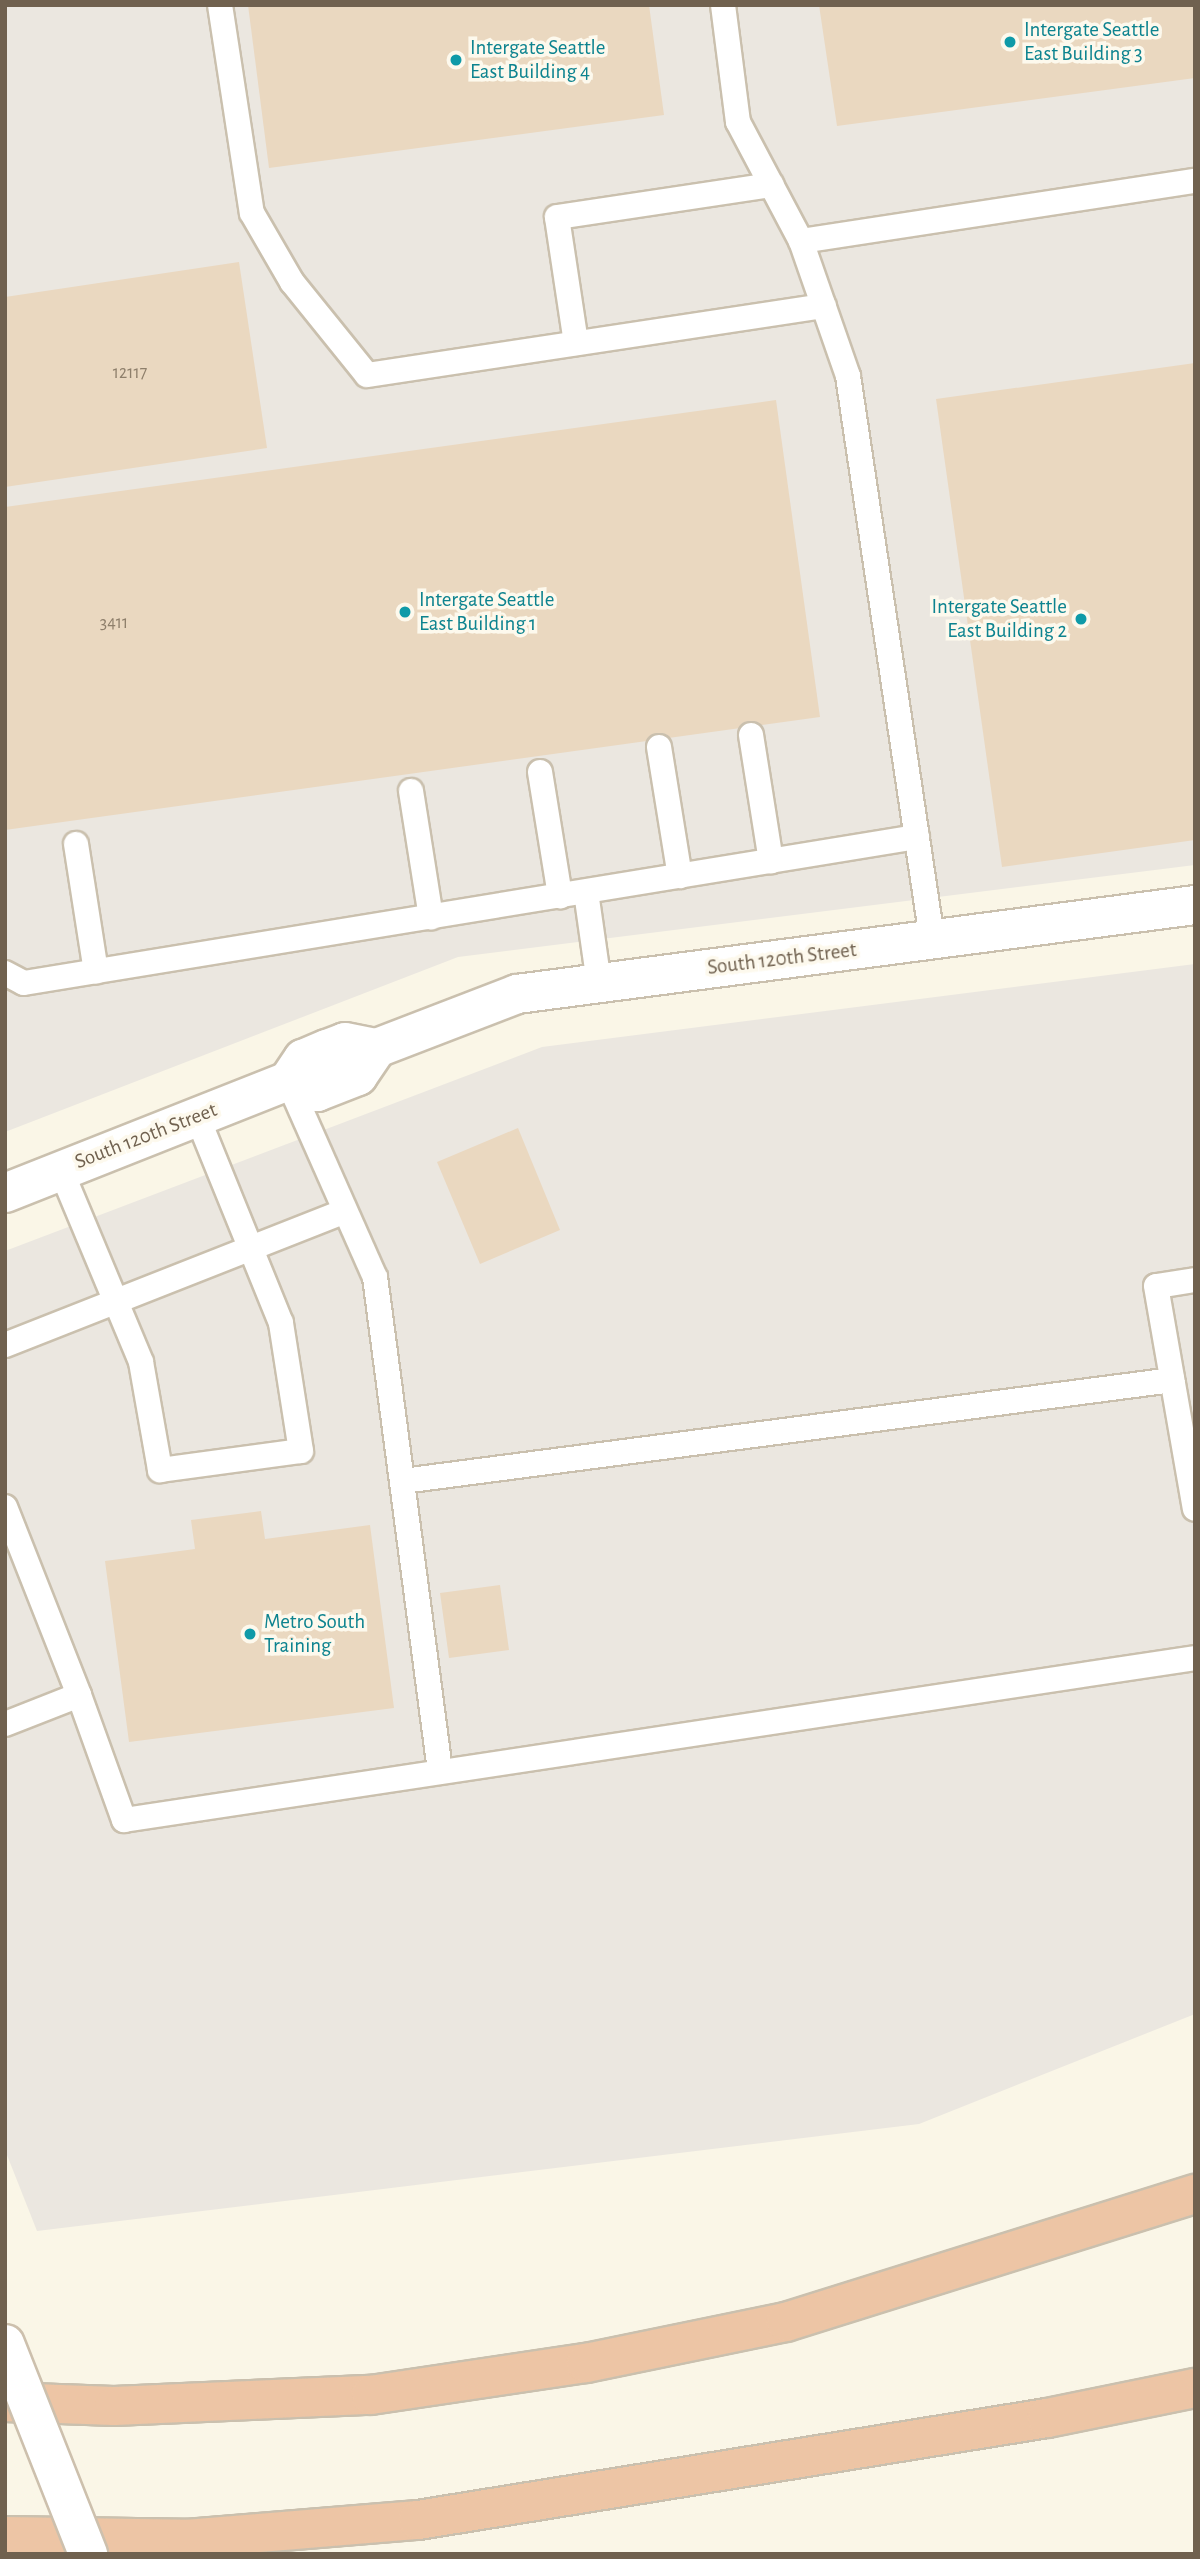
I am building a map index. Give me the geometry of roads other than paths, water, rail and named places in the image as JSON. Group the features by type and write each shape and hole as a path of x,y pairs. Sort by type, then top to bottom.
{"highway":[{"path":"5,2402 114,2406 371,2395 586,2363 786,2322 1195,2194"},
{"path":"5,2536 186,2539 418,2520 1047,2418 1195,2388"},
{"path":"1047,2418 1195,2410"}],"street":[{"name":"South 120th Street","path":"5,1193 60,1168 288,1081 317,1092 358,1076 377,1048 517,994 1195,905"},
{"path":"5,2344 88,2554"}],"lane":[{"path":"220,5 252,213 292,282 367,374 824,306"},
{"path":"723,5 738,121 801,241 848,376 932,939"},
{"path":"801,241 1195,181"},
{"path":"576,343 557,217 772,185"},
{"path":"751,736 771,861"},
{"path":"659,747 680,876"},
{"path":"540,772 560,896"},
{"path":"411,791 431,917"},
{"path":"5,973 24,984 917,837"},
{"path":"76,844 96,971"},
{"path":"586,892 599,983"},
{"path":"288,1081 375,1277 440,1772"},
{"path":"60,1168 141,1362 160,1470 301,1451 281,1323 197,1116"},
{"path":"5,1345 345,1211"},
{"path":"1195,1280 1156,1286 1195,1509"},
{"path":"403,1481 1172,1380"},
{"path":"5,1507 79,1695 124,1820 1195,1658"},
{"path":"5,1724 79,1695"}],"place":[{"name":"Intergate Seattle East Building 3","path":"1010,42"},
{"name":"Intergate Seattle East Building 4","path":"456,60"},
{"name":"Intergate Seattle East Building 1","path":"405,612"},
{"name":"Intergate Seattle East Building 2","path":"1081,619"},
{"name":"Metro South Training","path":"250,1634"}]}
